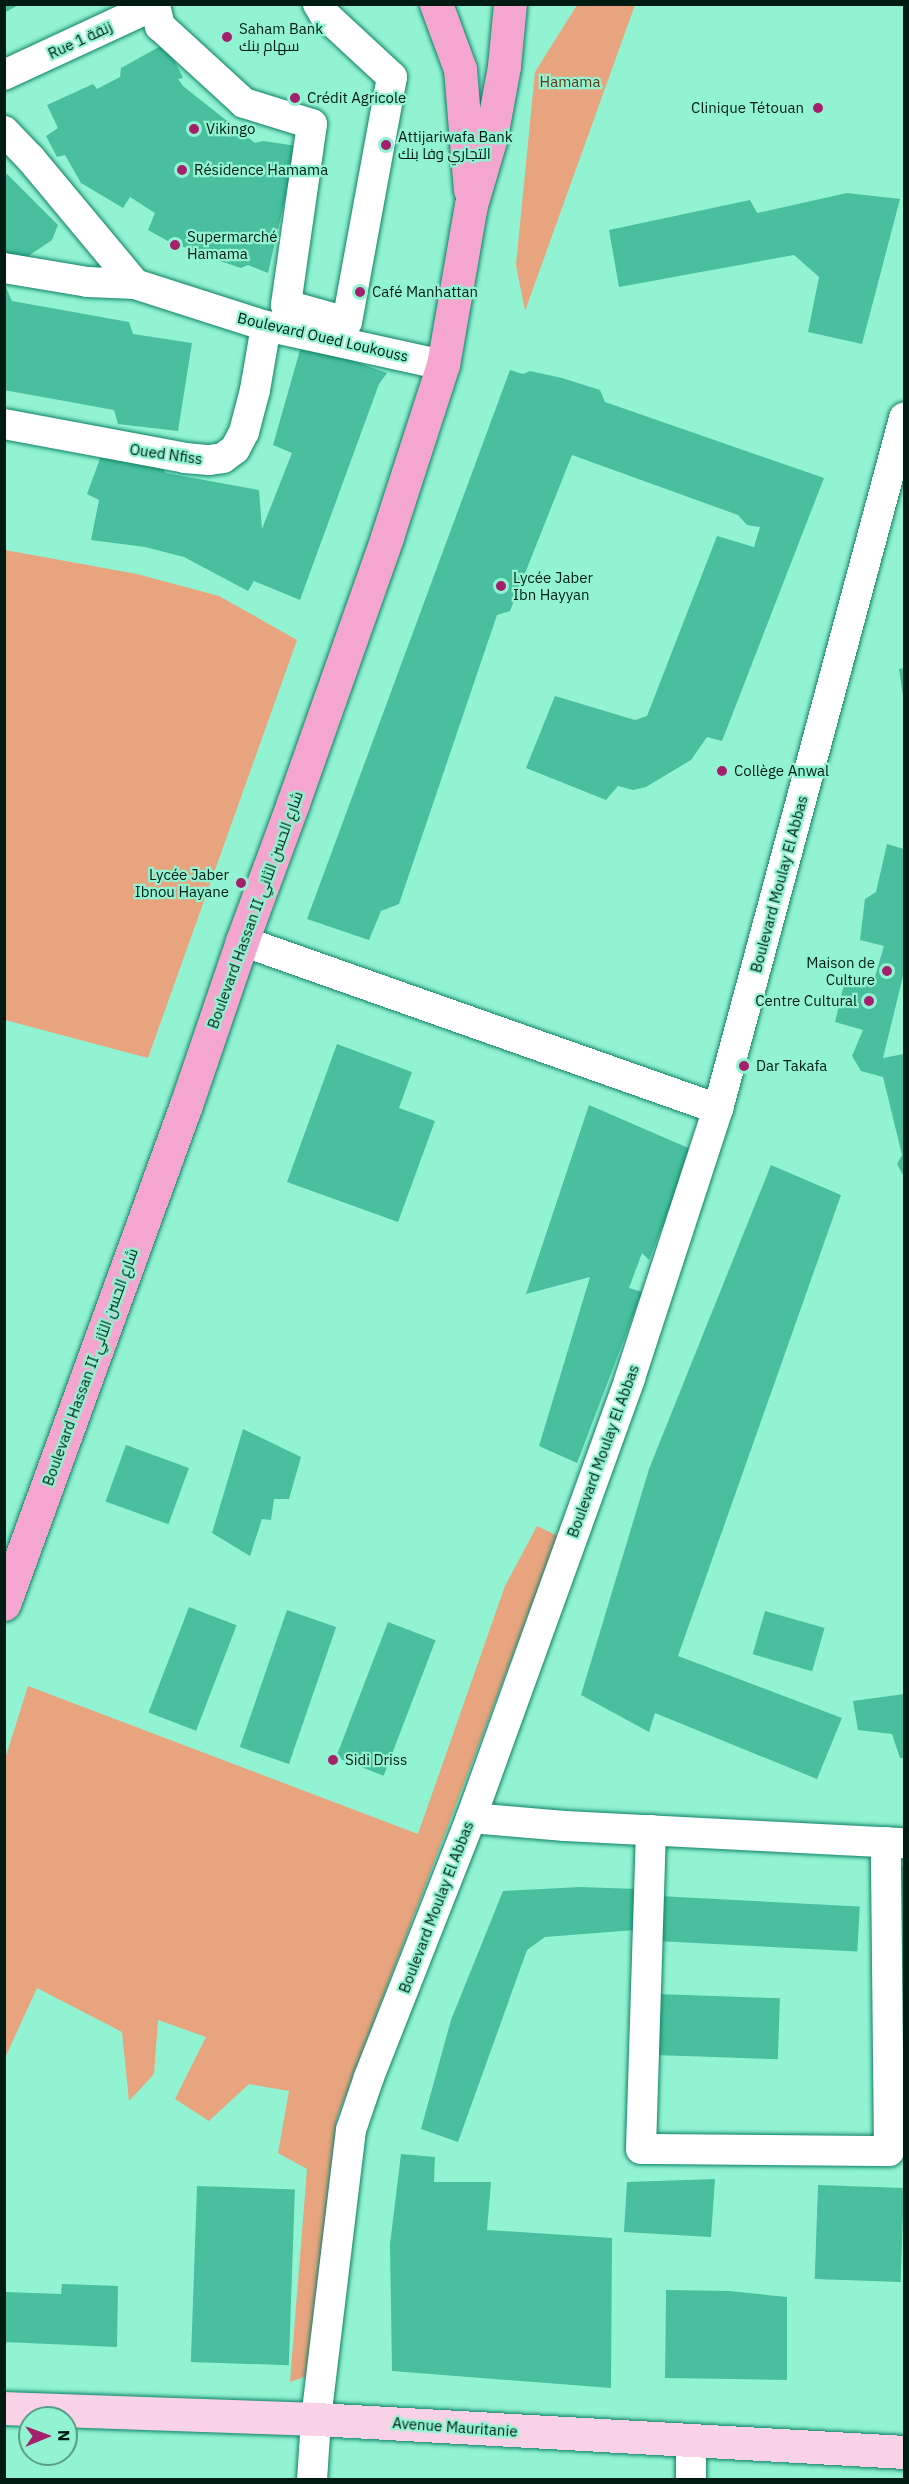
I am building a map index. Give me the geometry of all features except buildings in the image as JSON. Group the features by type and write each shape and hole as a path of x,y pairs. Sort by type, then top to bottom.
{"main road":[{"name":"Boulevard Hassan II شارع الحسن الثاني","path":"436,4 460,69 463,132 471,206"},
{"name":"Boulevard Hassan II شارع الحسن الثاني","path":"4,1604 12,1563 186,1105 242,941 387,537 443,365 471,206 491,137 504,66 510,4"}],"street":[{"path":"155,4 160,26 244,103 312,124 286,305 346,322 392,77 324,14 318,4"},
{"name":"Rue 1 زنقة","path":"4,75 155,4"},
{"path":"4,131 31,159 135,284"},
{"name":"Boulevard Oued Loukouss","path":"4,268 88,282 135,284 266,326 443,365"},
{"name":"Oued Nfiss","path":"4,424 185,458 209,460 223,458 235,449 244,432 255,390 266,326"},
{"name":"Boulevard Moulay El Abbas","path":"312,2480 316,2419 351,2130 369,2077 471,1818 630,1378 718,1109 904,418"},
{"path":"242,941 718,1109"},
{"path":"471,1818 651,1830 895,1842 889,2151 641,2149 651,1830"},
{"name":"Avenue Mauritanie","path":"4,2408 316,2419 691,2442 904,2452"},
{"path":"691,2442 691,2480"}],"green space":[{"name":"Hamama","path":"577,5 635,5 525,311 516,265 535,72"},
{"path":"5,550 137,574 219,596 297,640 148,1058 5,1020"},
{"path":"537,1526 558,1536 337,2118 307,2376 290,2382 307,2169 278,2153 289,2091 249,2084 209,2121 175,2099 206,2037 158,2020 154,2074 129,2101 122,2032 37,1988 5,2058 5,1759 28,1686 418,1834 505,1586"}],"place":[{"name":"Saham Bank سهام بنك","path":"227,37"},
{"name":"Crédit Agricole","path":"295,98"},
{"name":"Clinique Tétouan","path":"818,108"},
{"name":"Vikingo","path":"194,129"},
{"name":"Attijariwafa Bank التجاري وفا بنك","path":"386,145"},
{"name":"Résidence Hamama","path":"182,170"},
{"name":"Supermarché Hamama","path":"175,245"},
{"name":"Café Manhattan","path":"360,292"},
{"name":"Lycée Jaber Ibn Hayyan","path":"501,586"},
{"name":"Collège Anwal","path":"722,771"},
{"name":"Lycée Jaber Ibnou Hayane","path":"241,883"},
{"name":"Maison de Culture","path":"887,971"},
{"name":"Centre Cultural","path":"869,1001"},
{"name":"Dar Takafa","path":"744,1066"},
{"name":"Sidi Driss","path":"333,1760"}]}
